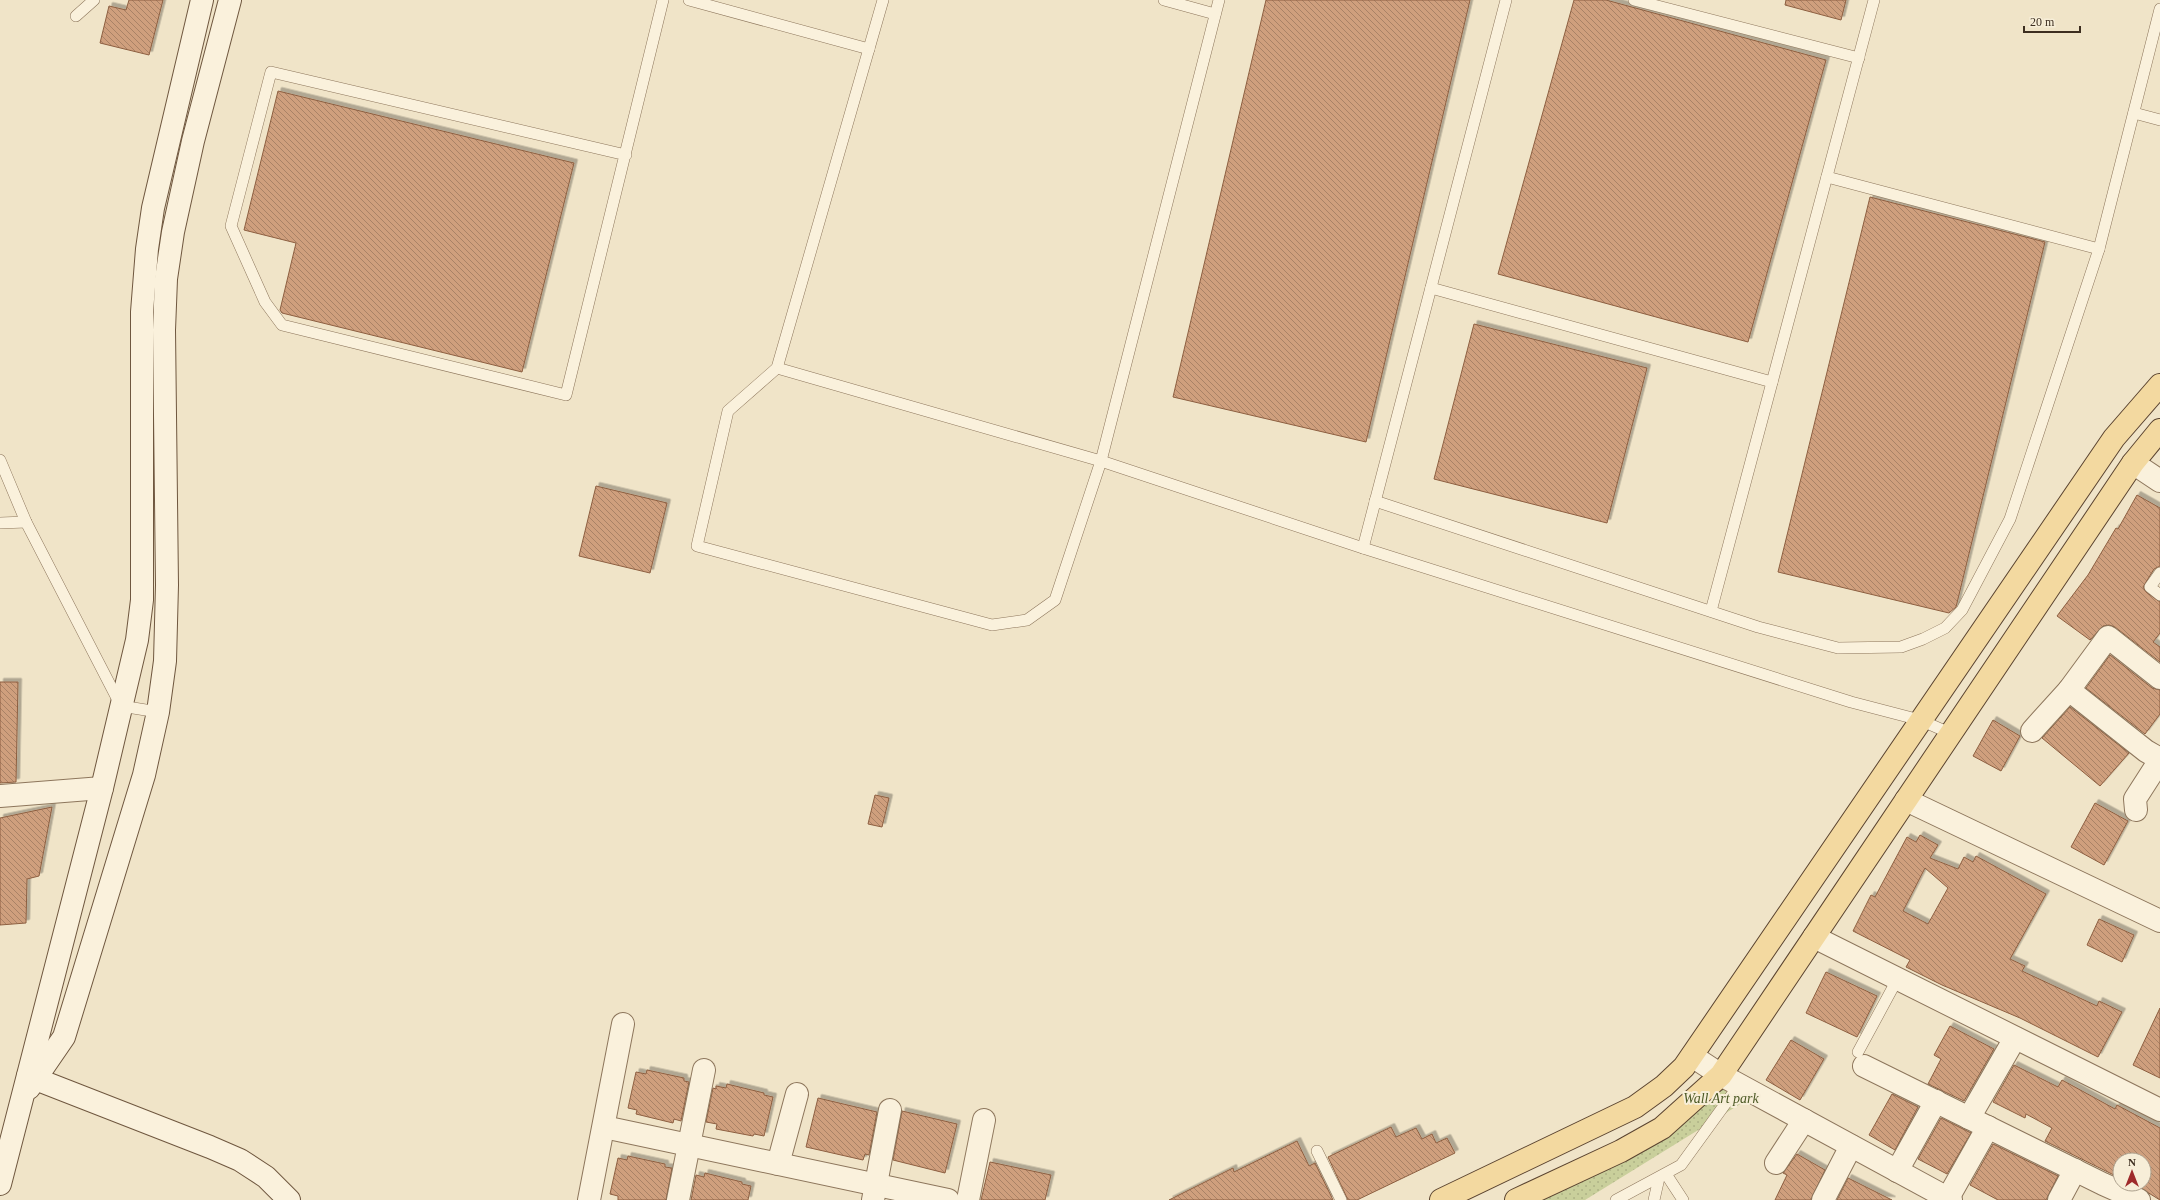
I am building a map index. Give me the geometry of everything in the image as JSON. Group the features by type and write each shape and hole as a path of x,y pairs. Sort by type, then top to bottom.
{"main road":[{"path":"1441,1200 1635,1107 1664,1086 1684,1067 2114,438 2160,385"},
{"path":"1516,1200 1621,1150 1662,1128 1730,1080 1814,937 2133,463 2160,430"}],"street":[{"path":"32,1077 137,640 142,600 142,312 147,249 153,208 202,0"},
{"path":"0,1184 22,1097 32,1077 64,1037 144,775 158,712 165,661 164,330 166,279 173,232 193,141 230,0"},
{"path":"2133,463 2160,481"},
{"path":"2032,731 2069,690 2108,638 2160,678"},
{"path":"2069,690 2146,751 2160,760 2135,799 2136,810"},
{"path":"0,796 102,788"},
{"path":"1906,800 2160,922"},
{"path":"1814,937 2160,1110"},
{"path":"589,1200 623,1024"},
{"path":"1692,1056 1730,1080 1950,1199 1978,1122 2015,1038"},
{"path":"1861,1059 1936,1101 2139,1200"},
{"path":"678,1200 704,1070"},
{"path":"32,1077 210,1146 240,1160 266,1177 289,1200"},
{"path":"778,1164 797,1094"},
{"path":"1897,1171 1936,1101"},
{"path":"875,1192 890,1110"},
{"path":"968,1200 984,1120"},
{"path":"1776,1163 1804,1120"},
{"path":"604,1127 778,1164 875,1192 948,1200"},
{"path":"1823,1200 1852,1146"},
{"path":"2059,1200 2075,1170"}],"lane":[{"path":"76,16 94,0"},
{"path":"626,155 271,72 231,226 265,302 282,325 566,395 626,155 663,0"},
{"path":"688,0 869,49"},
{"path":"883,0 777,368 728,411 697,546 992,625 1026,620 1055,600 1101,461 1219,0"},
{"path":"1164,0 1215,14"},
{"path":"1363,548 1374,501 1506,0"},
{"path":"1634,0 1859,58"},
{"path":"1711,611 1874,0"},
{"path":"1374,501 1758,627 1838,648 1901,647 1924,639 1945,628 1962,610 2010,519 2099,249 2160,9"},
{"path":"2134,113 2160,120"},
{"path":"1827,177 2099,249"},
{"path":"1430,288 1772,382"},
{"path":"777,368 1101,461 1363,548 1851,702 1920,720 1952,734"},
{"path":"0,460 26,522 121,706 158,712"},
{"path":"0,523 26,522"},
{"path":"2160,573 2150,586 2160,595"},
{"path":"1861,1059 1898,978"},
{"path":"1616,1200 1681,1166 1730,1080"},
{"path":"1317,1152 1341,1200"},
{"path":"1654,1200 1663,1176"},
{"path":"1663,1176 1683,1200"}],"green space":[{"name":"Wall Art park","path":"1720,1077 1750,1098 1585,1200 1520,1200 1663,1131"}],"building":[{"path":"129,0 163,0 149,55 100,43 109,6 126,10"},
{"path":"1266,0 1470,0 1366,442 1173,397"},
{"path":"1574,0 1606,0 1826,60 1748,342 1498,274"},
{"path":"1786,0 1846,0 1841,20 1785,5"},
{"path":"278,91 574,163 522,372 282,313 280,310 296,243 244,230"},
{"path":"1870,197 2045,242 1956,607 1949,613 1778,572"},
{"path":"1474,324 1647,368 1607,523 1434,479"},
{"path":"596,486 667,503 650,573 579,556"},
{"path":"2137,495 2160,508 2160,566 2154,569 2143,587 2146,592 2160,602 2160,633 2153,642 2160,647 2160,662 2115,627 2109,625 2103,626 2090,640 2057,616 2088,575 2116,528 2118,529"},
{"path":"2110,655 2152,688 2160,690 2160,714 2145,734 2086,688"},
{"path":"0,682 18,682 16,782 0,783"},
{"path":"2070,707 2129,753 2100,786 2042,738"},
{"path":"1993,720 2020,736 2001,771 1973,756"},
{"path":"875,795 889,798 882,827 868,824"},
{"path":"2095,803 2128,821 2104,865 2071,847"},
{"path":"52,807 39,876 27,879 26,923 0,925 0,818"},
{"path":"1920,835 1938,845 1930,858 1958,869 1964,857 1973,862 1976,856 2046,894 2010,959 2025,966 2022,971 2097,1006 2099,1001 2122,1012 2098,1057 2020,1018 1942,985 1906,967 1910,960 1853,931 1871,895 1875,897 1907,837 1916,842","holes":["1925,868 1948,888 1928,924 1903,911"]},
{"path":"2099,919 2134,935 2122,962 2087,945"},
{"path":"1826,972 1877,996 1857,1037 1806,1013"},
{"path":"2160,1008 2160,1078 2133,1065"},
{"path":"1950,1026 1994,1049 1964,1101 1928,1084 1941,1059 1934,1055"},
{"path":"1791,1040 1824,1059 1800,1100 1766,1080"},
{"path":"2014,1065 2058,1087 2062,1080 2115,1109 2117,1105 2160,1128 2160,1200 2147,1192 2152,1192 2152,1152 2112,1152 2112,1174 2045,1141 2052,1128 2026,1114 2025,1118 1993,1102"},
{"path":"647,1070 684,1078 684,1081 689,1082 681,1121 674,1119 673,1123 636,1114 637,1110 628,1108 636,1072 646,1074"},
{"path":"727,1084 764,1093 764,1095 773,1097 764,1136 754,1134 753,1136 716,1129 717,1124 706,1122 713,1088 716,1089 716,1086 726,1088"},
{"path":"1892,1094 1918,1107 1895,1150 1869,1135"},
{"path":"818,1098 877,1112 869,1155 865,1154 863,1160 806,1147"},
{"path":"902,1111 957,1124 945,1173 893,1160"},
{"path":"1941,1118 1971,1133 1947,1174 1918,1159"},
{"path":"1391,1127 1396,1137 1416,1128 1422,1139 1432,1134 1436,1143 1447,1138 1455,1153 1357,1200 1348,1200 1328,1157"},
{"path":"1297,1141 1309,1166 1315,1163 1333,1200 1169,1200 1233,1168 1234,1172"},
{"path":"1993,1144 2058,1176 2046,1200 1998,1200 1970,1185"},
{"path":"1797,1154 1825,1170 1811,1200 1775,1200 1787,1175 1783,1173"},
{"path":"628,1156 665,1164 665,1167 672,1168 666,1200 618,1200 618,1196 610,1194 618,1158 627,1160"},
{"path":"990,1162 1051,1175 1045,1200 981,1200"},
{"path":"705,1173 742,1182 742,1184 751,1186 748,1200 691,1200 696,1175 704,1177"},
{"path":"1848,1178 1892,1200 1837,1200"}]}
